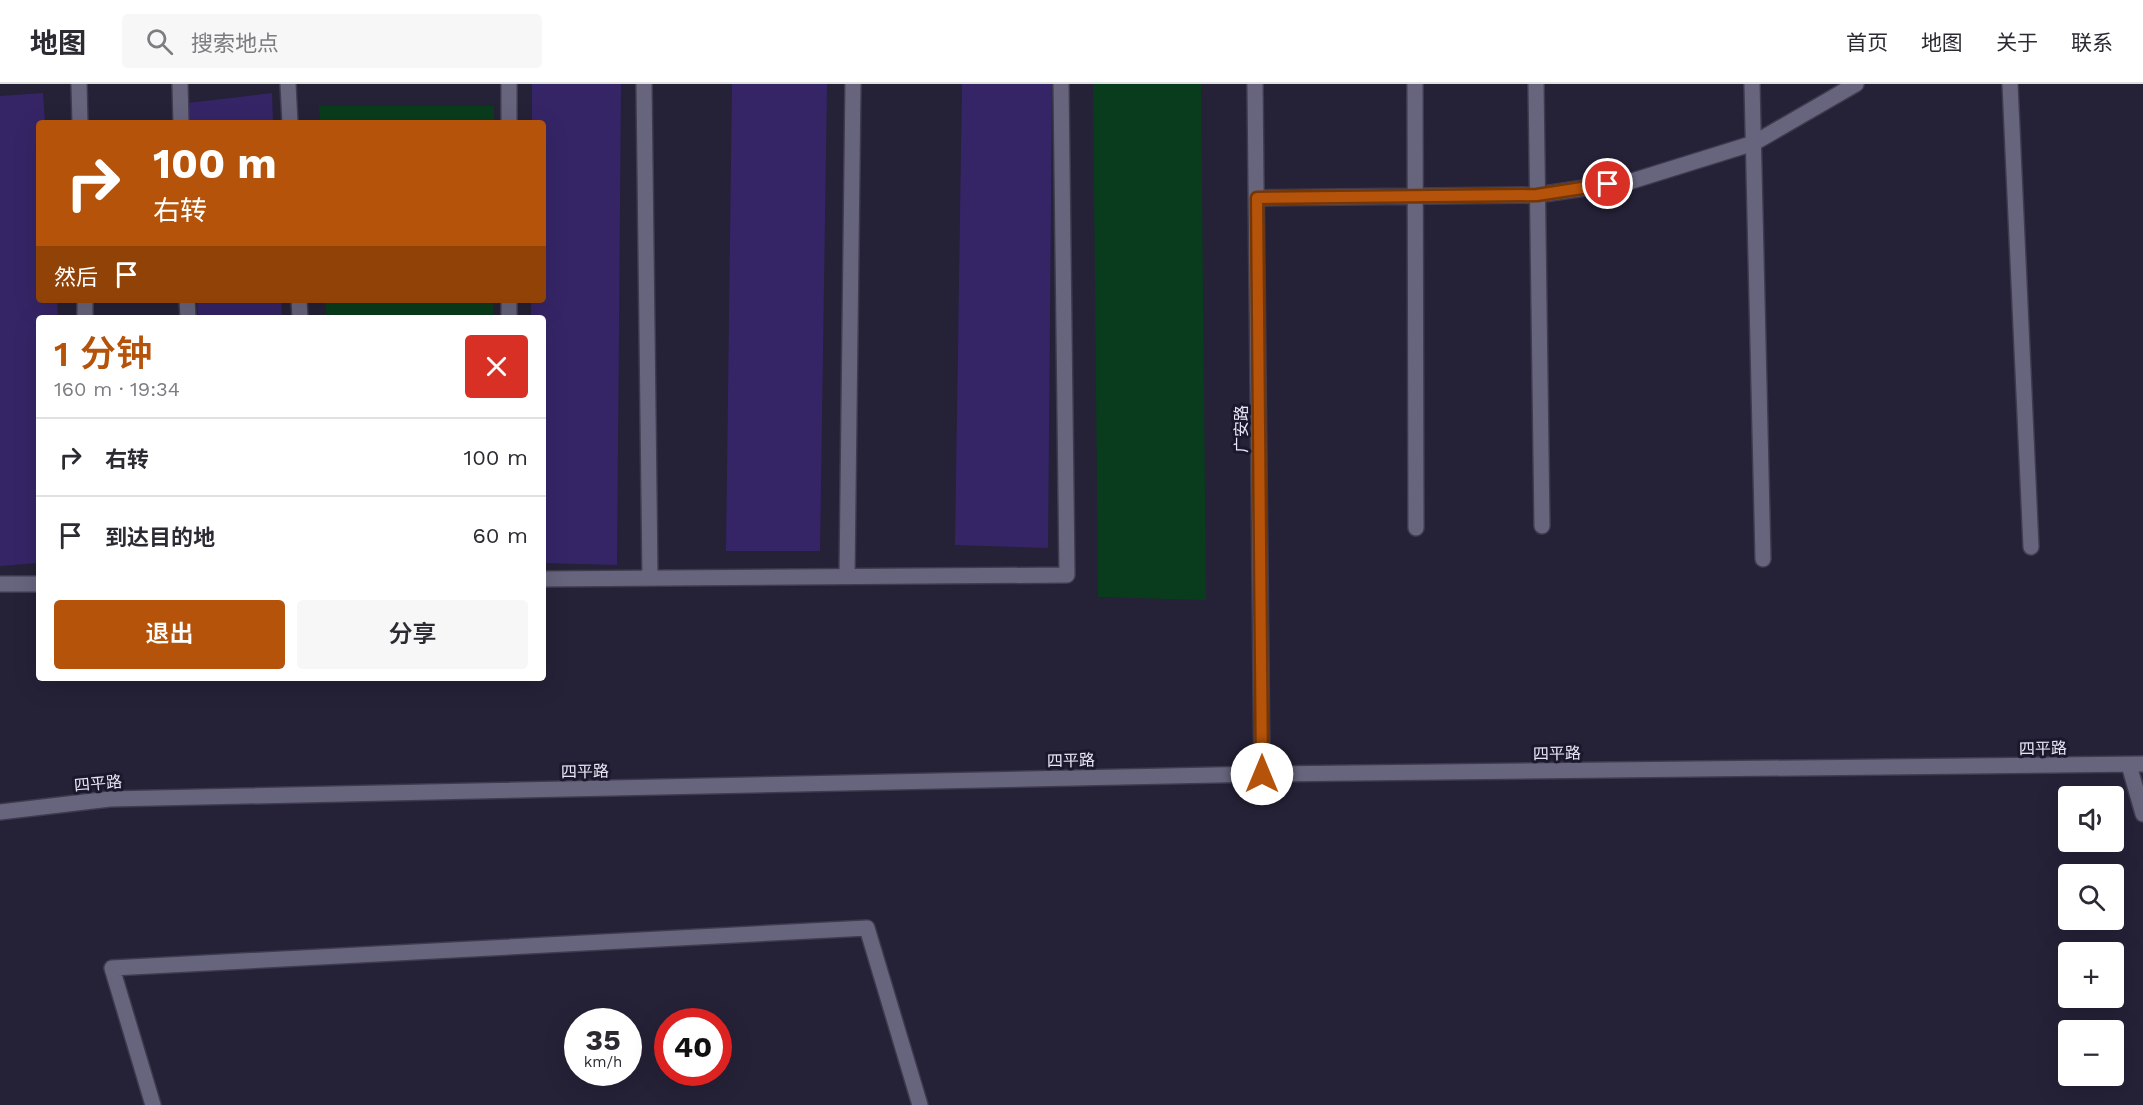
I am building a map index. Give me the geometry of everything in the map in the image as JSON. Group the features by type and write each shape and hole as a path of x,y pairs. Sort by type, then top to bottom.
{"street":[{"path":"79,84 80,120"},
{"path":"180,84 181,120"},
{"path":"288,84 290,120"},
{"path":"509,84 509,120"},
{"path":"644,84 650,577"},
{"path":"847,576 853,84"},
{"path":"546,579 1067,574 1062,84"},
{"name":"广安路","path":"1255,84 1262,774"},
{"path":"1415,84 1416,528"},
{"path":"1536,84 1542,525"},
{"path":"1752,84 1763,559"},
{"path":"1257,198 1537,195 1632,181 1754,143 1856,84"},
{"path":"2010,84 2031,547"},
{"path":"0,584 36,584"},
{"path":"2136,765 2143,814"},
{"name":"四平路","path":"0,812 110,799 1262,774 2136,765"},
{"path":"153,1105 112,968 867,928 920,1105"}],"green space":[{"path":"1093,84 1201,84 1206,600 1098,597"},
{"path":"319,106 494,106 494,120 320,120"},
{"path":"325,303 494,303 493,315 326,315"}],"building":[{"path":"532,84 621,84 617,565 546,563 546,315 531,315 531,303 546,303 546,120 532,120"},
{"path":"732,84 827,84 820,551 726,551"},
{"path":"962,84 1052,84 1048,548 955,545"},
{"path":"43,93 45,120 36,120 36,303 57,303 58,315 36,315 36,563 0,566 0,96"},
{"path":"272,93 273,120 189,120 188,103"},
{"path":"197,303 281,303 282,315 198,315"}],"route":[{"path":"1262,774 1257,198 1537,195 1608,184"}]}
